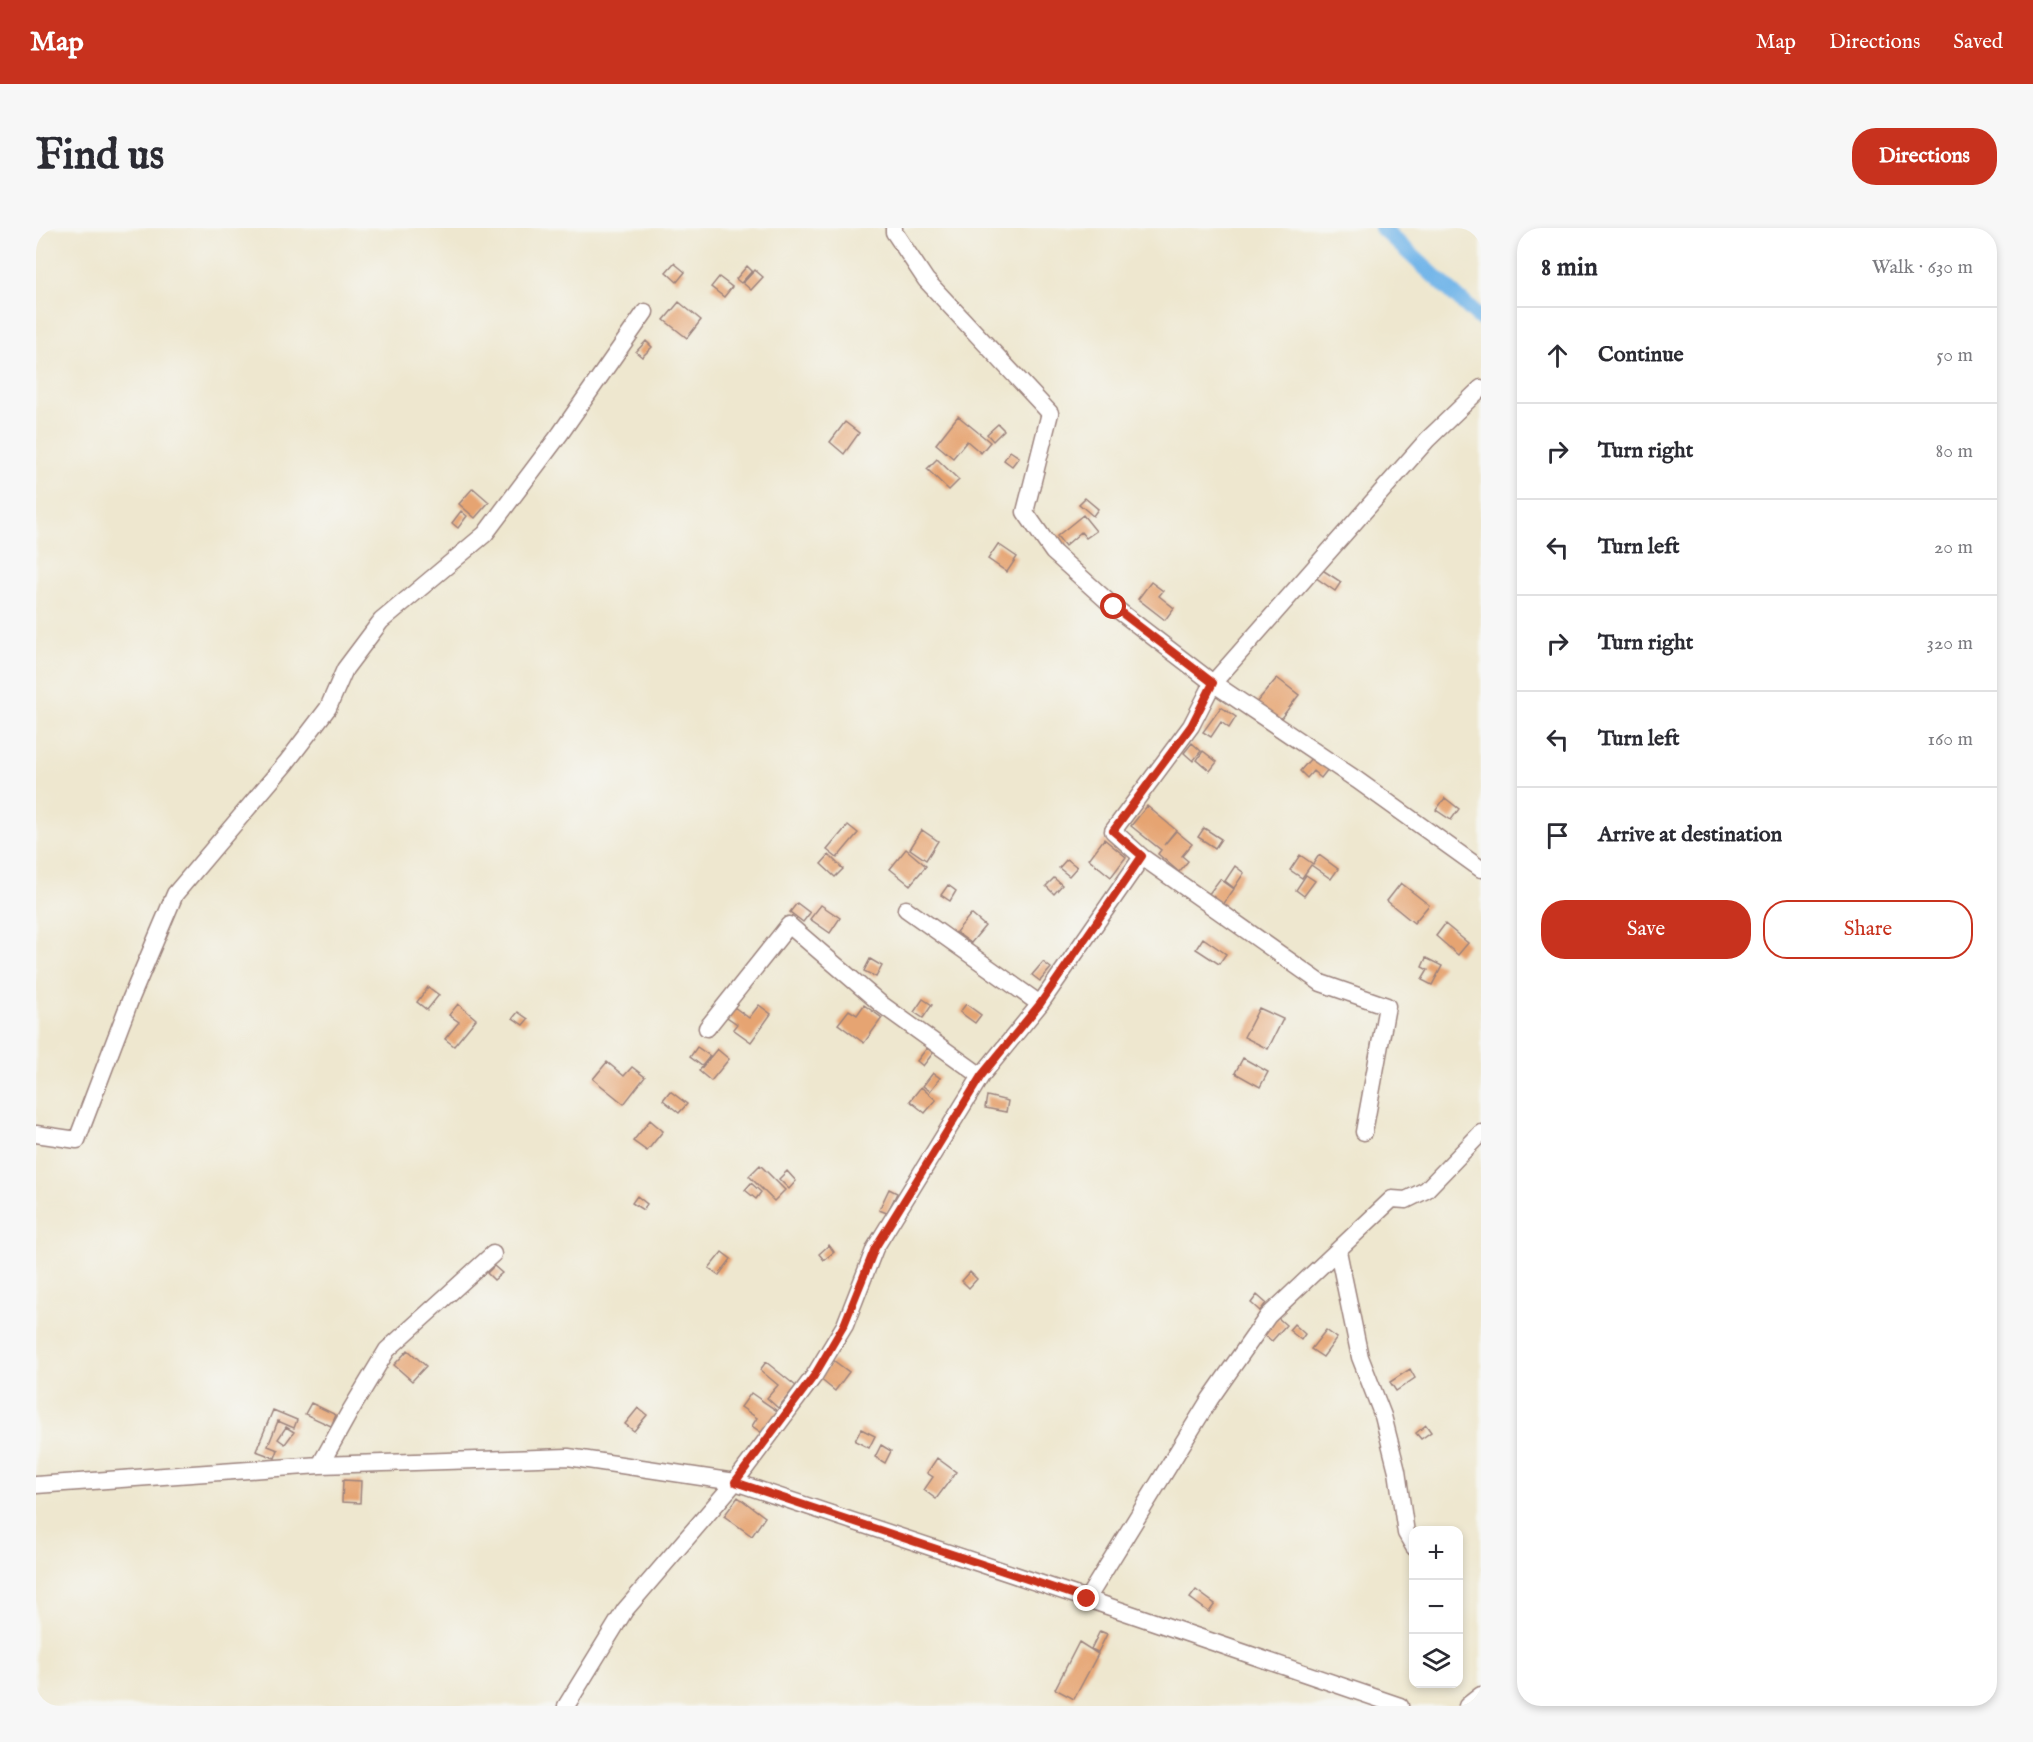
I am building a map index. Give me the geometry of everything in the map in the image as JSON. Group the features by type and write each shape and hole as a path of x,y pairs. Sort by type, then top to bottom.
{"street":[{"path":"894,228 894,232 926,280 1050,413 1025,512 1053,552 1114,607 1213,683 1357,780 1481,869"},
{"path":"36,1134 77,1140 131,998 176,894 286,764 314,727 328,708 345,669 381,621 485,534 560,434 645,312"},
{"path":"1364,1132 1387,1006 1321,983 1142,856 1113,831 1191,726 1213,683 1427,440 1481,388"},
{"path":"566,1706 625,1610 735,1482 814,1376 844,1325 875,1248 981,1076 1040,1004 1142,856"},
{"path":"906,909 1040,1004"},
{"path":"707,1028 789,925 881,1004 981,1076"},
{"path":"1087,1599 1210,1399 1268,1316 1392,1199 1406,1200 1426,1190 1481,1133"},
{"path":"1338,1251 1360,1357 1383,1416 1397,1471 1406,1533 1409,1539"},
{"path":"320,1465 387,1350 493,1254"},
{"path":"36,1485 320,1465 568,1457 735,1482 1400,1706"},
{"path":"1467,1706 1481,1695"}],"building":[{"path":"674,263 685,272 677,282 666,272"},
{"path":"747,266 752,271 741,283 736,279"},
{"path":"755,270 763,277 751,290 743,283"},
{"path":"719,277 732,287 724,297 711,287"},
{"path":"679,302 701,320 687,338 664,320"},
{"path":"646,341 652,347 642,357 636,352"},
{"path":"958,416 990,442 981,453 967,441 953,458 936,444"},
{"path":"845,422 859,433 844,454 830,442"},
{"path":"998,424 1004,430 993,441 987,434"},
{"path":"1010,451 1019,457 1012,466 1004,460"},
{"path":"937,459 959,480 949,490 927,469"},
{"path":"473,488 489,502 475,518 459,504"},
{"path":"1085,498 1098,509 1093,516 1079,504"},
{"path":"461,511 467,516 458,528 452,523"},
{"path":"1083,515 1096,531 1086,538 1081,532 1065,546 1057,536"},
{"path":"998,544 1017,557 1007,572 988,559"},
{"path":"1321,569 1341,582 1335,591 1315,577"},
{"path":"1151,582 1163,591 1159,596 1174,608 1165,620 1138,599"},
{"path":"1277,678 1299,695 1278,722 1255,704"},
{"path":"1221,707 1236,717 1229,728 1221,722 1211,737 1203,732"},
{"path":"1192,743 1201,751 1193,761 1184,753"},
{"path":"1203,751 1217,762 1210,771 1197,760"},
{"path":"1313,756 1328,769 1321,778 1313,771 1307,778 1300,771"},
{"path":"1445,798 1459,809 1451,820 1436,810"},
{"path":"1147,806 1176,830 1164,845 1176,831 1192,844 1182,856 1188,861 1179,872 1158,854 1161,850 1131,826"},
{"path":"848,825 858,833 837,858 827,850"},
{"path":"1204,828 1221,839 1215,848 1198,837"},
{"path":"922,830 938,841 926,860 910,849"},
{"path":"1104,839 1126,857 1111,877 1089,859"},
{"path":"906,849 926,866 910,885 890,869"},
{"path":"829,855 843,869 835,877 821,864"},
{"path":"1300,855 1313,864 1319,855 1338,869 1331,879 1311,865 1302,878 1290,870"},
{"path":"1067,859 1077,867 1069,876 1059,868"},
{"path":"1235,866 1244,873 1234,888 1225,881"},
{"path":"1306,875 1315,881 1304,896 1296,890"},
{"path":"1054,878 1062,885 1054,894 1046,886"},
{"path":"1220,879 1234,889 1223,905 1208,895"},
{"path":"1401,883 1429,905 1414,923 1387,901"},
{"path":"948,885 956,891 950,901 941,895"},
{"path":"797,903 810,913 803,922 790,912"},
{"path":"821,905 840,918 830,933 810,919"},
{"path":"971,914 985,926 971,943 956,932"},
{"path":"1445,924 1468,943 1458,955 1436,936"},
{"path":"1203,938 1226,954 1219,964 1196,949"},
{"path":"1426,958 1442,966 1432,985 1422,980 1428,970 1422,967"},
{"path":"870,959 882,966 876,977 864,971"},
{"path":"1043,962 1051,968 1040,981 1032,975"},
{"path":"428,987 439,995 427,1010 417,1002"},
{"path":"923,999 932,1005 923,1018 914,1012"},
{"path":"458,1004 476,1019 454,1046 445,1039 459,1022 449,1015"},
{"path":"966,1004 981,1015 975,1023 960,1012"},
{"path":"759,1005 771,1014 751,1042 733,1029 737,1024 727,1017 734,1007 749,1018"},
{"path":"864,1005 882,1018 864,1043 838,1024 849,1010 857,1015"},
{"path":"1259,1008 1283,1019 1268,1049 1244,1037"},
{"path":"518,1012 528,1019 523,1025 513,1018"},
{"path":"697,1047 710,1056 702,1066 690,1057"},
{"path":"927,1048 933,1053 923,1066 917,1061"},
{"path":"717,1049 729,1059 711,1081 699,1071"},
{"path":"1243,1058 1268,1072 1260,1087 1235,1073"},
{"path":"607,1062 624,1076 632,1067 645,1077 624,1104 593,1079"},
{"path":"933,1073 940,1078 930,1091 923,1086"},
{"path":"921,1087 936,1100 925,1113 910,1101"},
{"path":"670,1091 687,1104 679,1113 663,1100"},
{"path":"987,1096 1008,1101 1006,1112 985,1108"},
{"path":"650,1120 663,1131 647,1151 633,1141"},
{"path":"760,1165 785,1190 774,1201 749,1176"},
{"path":"787,1171 796,1181 789,1189 779,1179"},
{"path":"751,1183 761,1192 756,1199 745,1190"},
{"path":"889,1189 897,1193 887,1213 879,1210"},
{"path":"637,1196 647,1204 643,1210 632,1203"},
{"path":"829,1245 834,1252 824,1260 819,1254"},
{"path":"722,1252 731,1259 719,1275 709,1268"},
{"path":"494,1266 502,1273 494,1280 487,1273"},
{"path":"970,1272 977,1279 969,1288 962,1281"},
{"path":"1257,1295 1266,1303 1260,1311 1251,1303"},
{"path":"1277,1317 1286,1325 1272,1341 1263,1334"},
{"path":"1294,1324 1305,1334 1301,1340 1289,1330"},
{"path":"1326,1330 1337,1338 1323,1357 1311,1349"},
{"path":"408,1350 426,1366 412,1381 394,1365"},
{"path":"833,1360 849,1372 835,1391 819,1378"},
{"path":"766,1362 796,1386 778,1408 767,1398 778,1385 760,1370"},
{"path":"1410,1369 1415,1378 1396,1391 1390,1382"},
{"path":"751,1393 780,1413 765,1435 752,1426 757,1418 741,1407"},
{"path":"311,1403 336,1415 331,1426 305,1414"},
{"path":"638,1408 647,1415 634,1431 625,1424"},
{"path":"273,1410 297,1420 294,1428 278,1421 268,1446 278,1450 275,1458 256,1451"},
{"path":"1426,1425 1431,1432 1421,1439 1416,1433"},
{"path":"286,1427 294,1432 285,1444 278,1439"},
{"path":"861,1429 875,1436 869,1448 855,1441"},
{"path":"881,1445 891,1451 885,1463 875,1457"},
{"path":"937,1458 956,1472 936,1499 924,1490 933,1477 927,1473"},
{"path":"343,1480 361,1481 360,1503 342,1502"},
{"path":"738,1497 765,1517 752,1536 724,1516"},
{"path":"1196,1590 1215,1604 1209,1612 1190,1598"},
{"path":"1100,1631 1107,1634 1098,1652 1091,1649"},
{"path":"1079,1642 1098,1654 1074,1699 1055,1689"}],"waterway":[{"path":"1382,228 1481,319"}],"route":[{"path":"1087,1599 735,1482 814,1376 844,1325 875,1248 981,1076 1040,1004 1142,856 1113,831 1191,726 1213,683 1114,607"}]}
